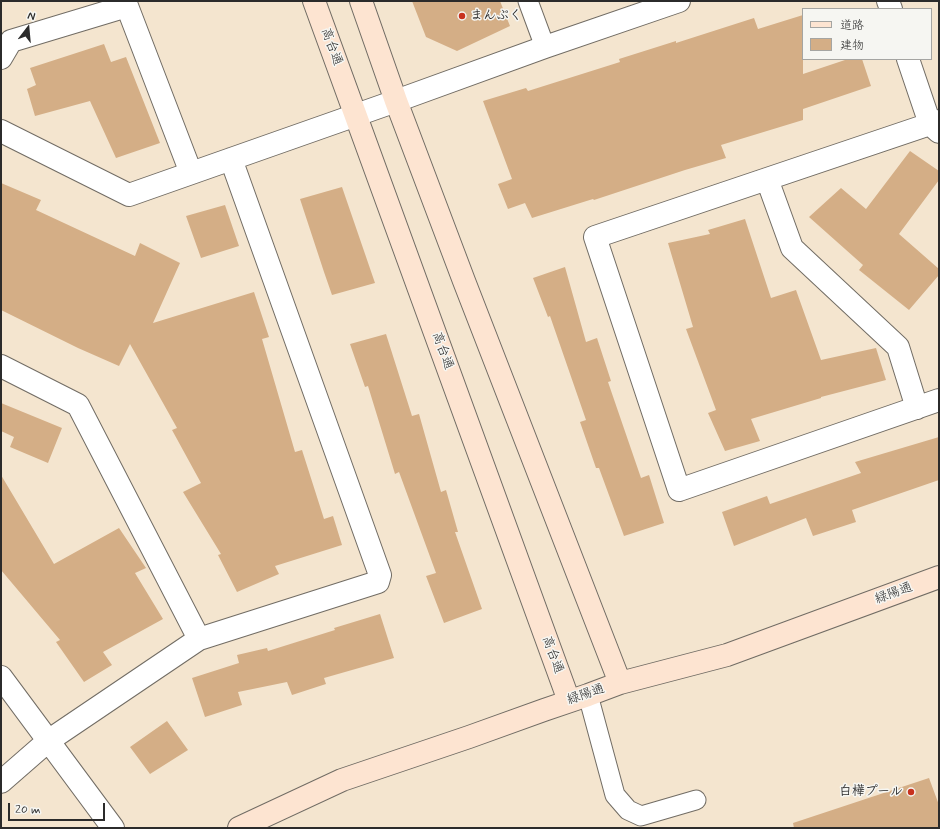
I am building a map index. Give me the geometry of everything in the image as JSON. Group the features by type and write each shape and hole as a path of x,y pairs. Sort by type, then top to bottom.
{"street":[{"name":"高台通","path":"314,1 578,698"},
{"path":"361,1 396,101 464,281 620,683"},
{"path":"1,131 129,195 679,1"},
{"path":"1,58 11,41 127,6 191,173"},
{"path":"908,60 936,126 767,179 595,237 679,490 939,400"},
{"path":"1,782 48,741 199,639 378,582 380,575 231,159"},
{"path":"767,179 792,248 898,347 917,408"},
{"path":"1,366 78,405 199,639"},
{"name":"緑陽通","path":"239,828 342,780 469,737 620,683 727,655 939,577"},
{"path":"1,677 113,828"}],"lane":[{"path":"528,1 545,47"},
{"path":"578,698 615,795 628,810 641,816 696,800"}],"building":[{"name":"まんぷく","path":"412,1 500,1 510,26 457,51 426,37"},
{"path":"802,15 803,74 845,60 862,60 871,86 803,109 803,120 721,145 726,158 532,218 525,203 508,209 498,184 512,179 483,101 526,88 528,91 620,62 619,59 676,41 676,43 754,18 758,29"},
{"path":"104,44 111,62 126,57 160,143 116,158 90,101 35,116 27,89 36,85 30,68"},
{"path":"910,151 939,171 939,180 899,234 939,269 939,275 909,310 859,270 863,265 809,217 841,188 866,209"},
{"path":"1,183 41,200 36,210 135,256 140,243 180,263 153,323 254,292 269,337 262,339 295,452 302,450 324,519 333,516 342,545 275,566 279,574 237,592 218,555 221,554 183,492 201,483 172,430 177,428 130,344 119,366 78,348 1,310"},
{"path":"342,187 375,283 332,295 300,199"},
{"path":"225,205 239,246 201,258 186,216"},
{"path":"745,219 771,298 796,290 821,360 876,348 886,380 821,397 751,419 760,441 725,451 708,413 716,410 686,329 693,327 668,243 710,234 708,230"},
{"path":"565,267 586,342 597,338 611,381 608,382 641,478 649,475 664,523 624,536 599,468 596,468 580,422 586,420 550,316 548,317 533,278"},
{"path":"386,334 412,416 419,414 441,492 446,490 458,532 455,532 482,609 444,623 426,576 436,573 399,472 395,474 368,386 365,387 350,344"},
{"path":"1,403 62,428 48,463 10,447 14,437 1,431"},
{"path":"939,437 939,480 852,510 856,522 813,536 806,518 734,546 722,512 767,496 770,504 861,473 855,462"},
{"path":"1,475 54,564 119,528 146,568 135,573 163,619 103,652 112,665 84,682 56,642 60,640 1,570"},
{"path":"380,614 394,658 324,678 326,684 292,695 287,682 238,692 242,705 205,717 192,678 239,663 237,655 267,648 268,651"},
{"path":"167,721 188,750 150,774 130,747"},
{"name":"白樺プール","path":"929,778 939,805 939,828 794,828 793,823"}],"place":[{"name":"まんぷく","path":"462,16"},
{"name":"白樺プール","path":"911,792"}]}
